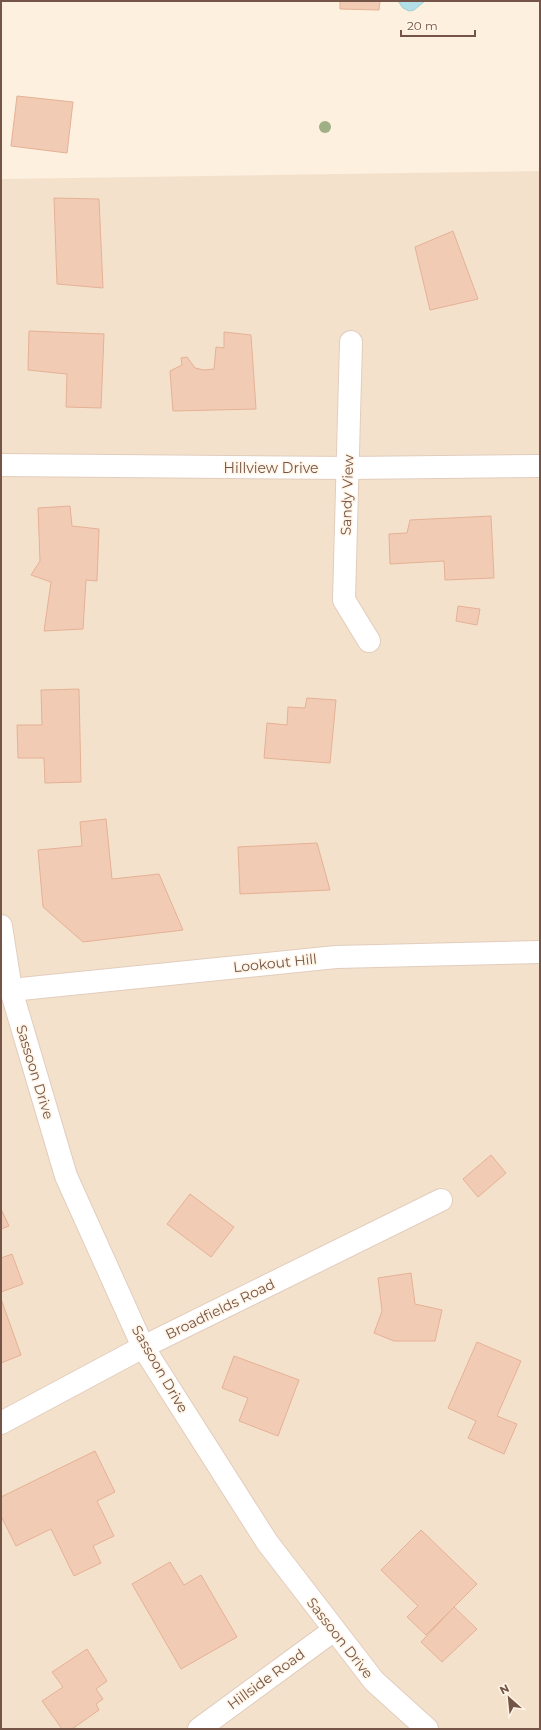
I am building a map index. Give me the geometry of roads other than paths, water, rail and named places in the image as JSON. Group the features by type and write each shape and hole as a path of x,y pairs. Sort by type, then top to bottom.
{"street":[{"name":"Sandy View","path":"351,342 344,600 369,641"},
{"name":"Hillview Drive","path":"1,465 348,468 540,466"},
{"name":"Sassoon Drive","path":"1,926 11,990 66,1176 143,1347 267,1542 374,1681 427,1729"},
{"name":"Lookout Hill","path":"11,990 336,957 540,952"},
{"name":"Broadfields Road","path":"1,1423 143,1347 441,1200"},
{"name":"Hillside Road","path":"199,1729 334,1630"}],"water":[{"path":"398,1 425,1 414,10 409,11 403,8"}]}
